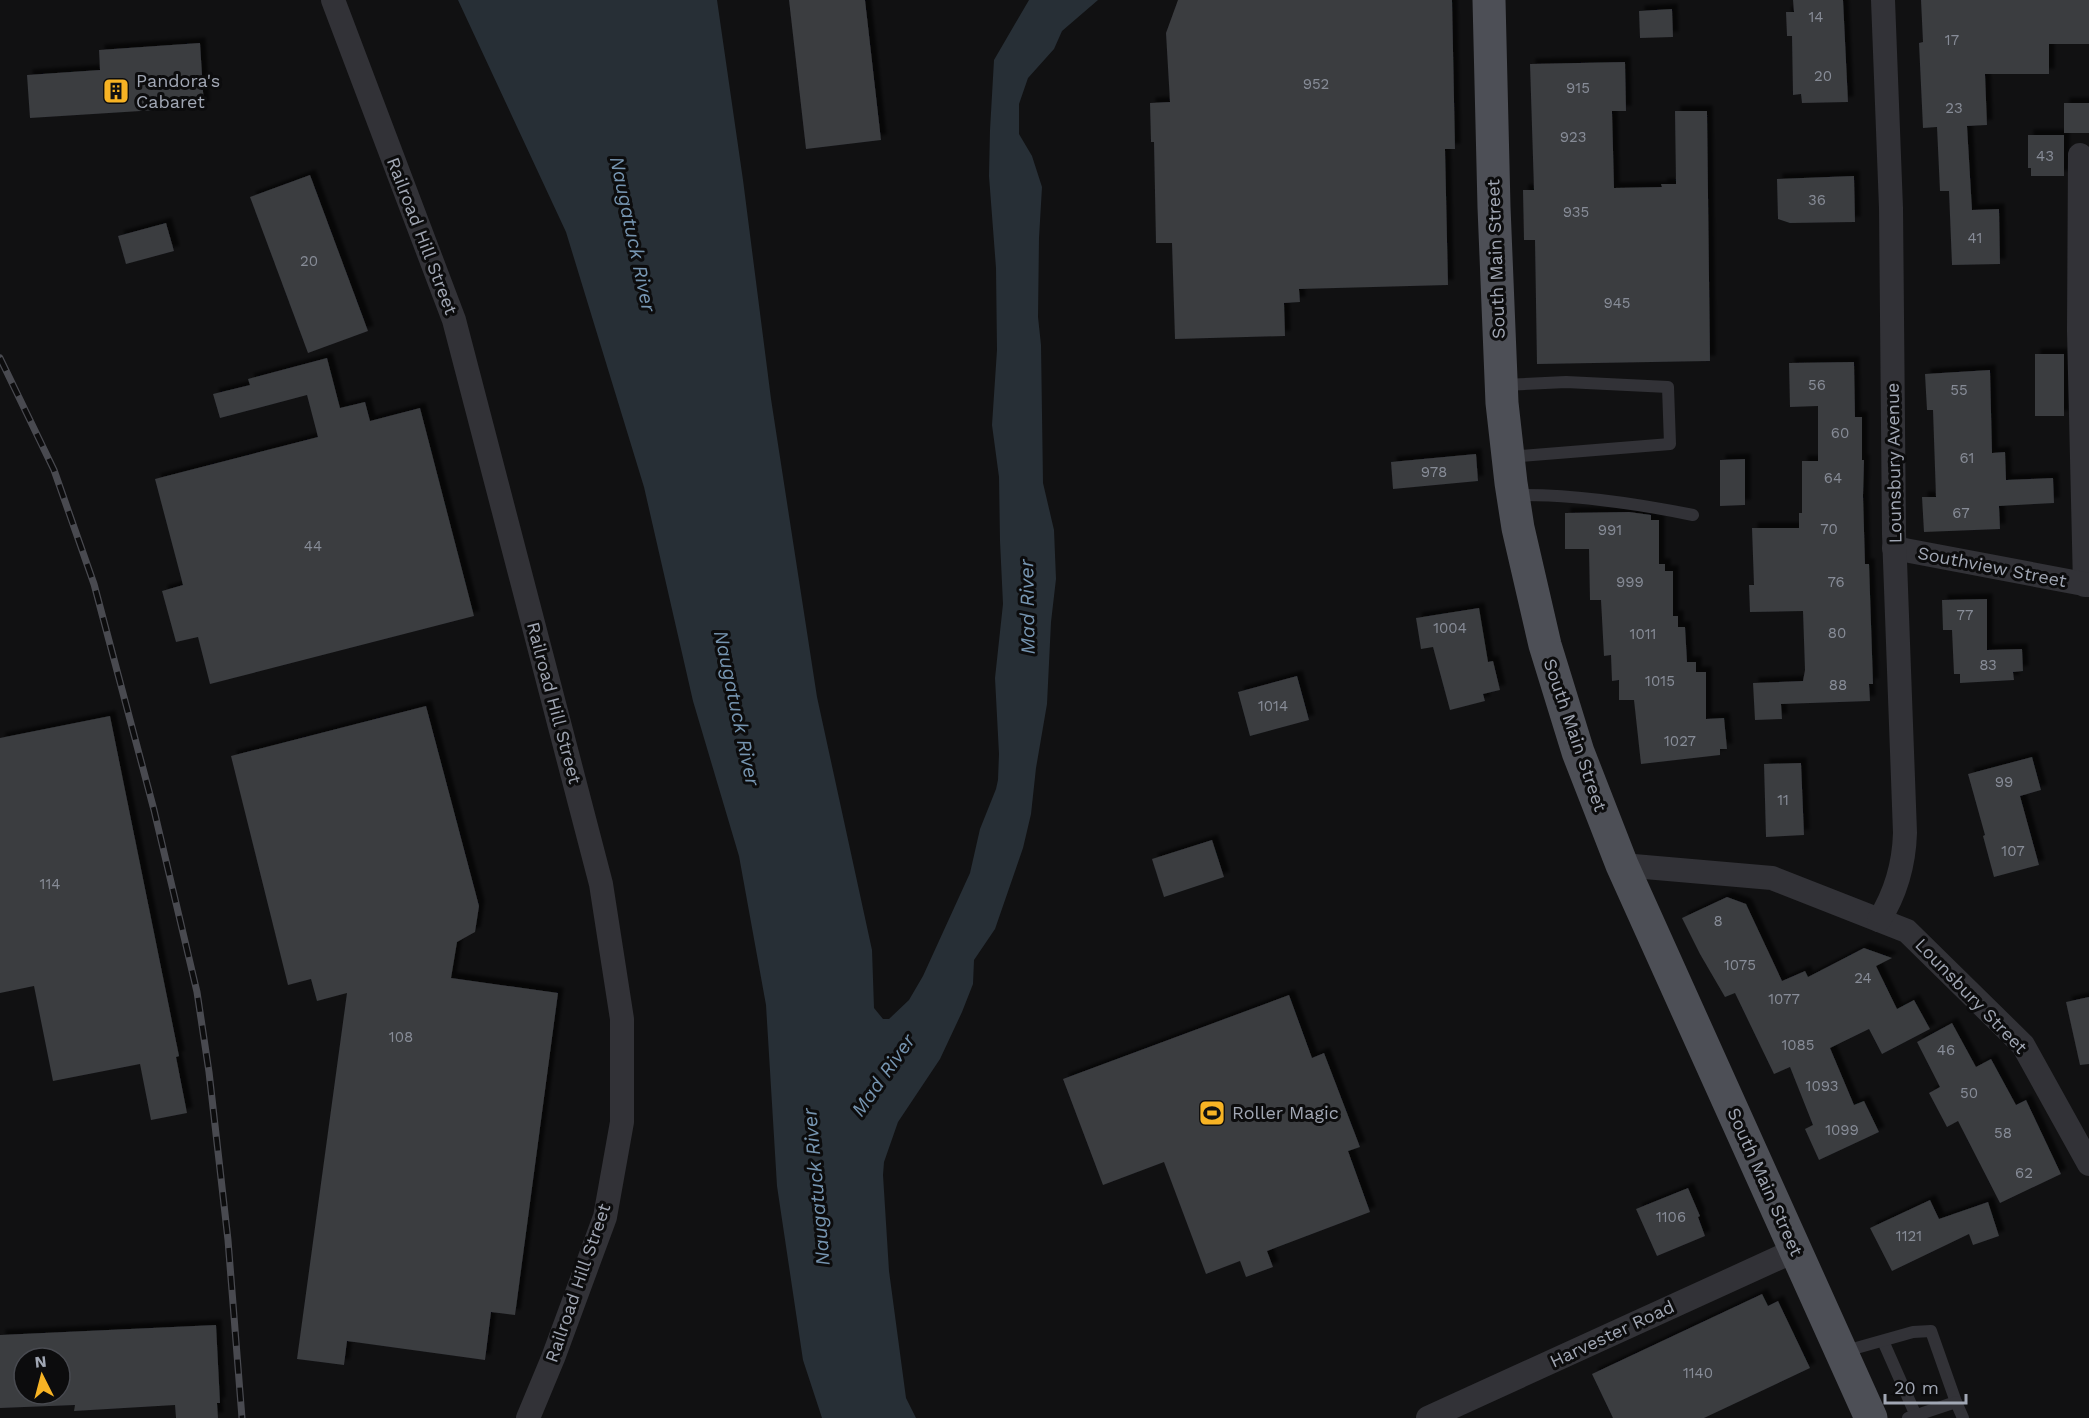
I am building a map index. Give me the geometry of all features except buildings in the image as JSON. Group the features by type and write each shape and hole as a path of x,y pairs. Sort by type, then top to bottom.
{"main road":[{"name":"South Main Street","path":"1489,0 1501,385 1508,457 1530,580 1560,697 1578,752 1622,865 1871,1418"}],"street":[{"name":"Railroad Hill Street","path":"333,0 454,320 602,884 622,1018 622,1122 605,1217 553,1358 528,1418"},
{"name":"Lounsbury Avenue","path":"1879,920 1895,891 1905,849 1904,770 1894,548 1891,208 1883,0"},
{"path":"2080,155 2079,331 2087,585"},
{"name":"Southview Street","path":"1894,548 2087,585"},
{"name":"Lounsbury Street","path":"1622,865 1772,878 1907,931 2023,1045 2089,1164"},
{"name":"Harvester Road","path":"1428,1418 1796,1250"}],"lane":[{"path":"1501,385 1566,382 1668,387 1670,444 1508,457"},
{"path":"1513,495 1545,495 1612,501 1693,515"},
{"path":"1841,1352 1913,1332 1931,1331 1963,1418"},
{"path":"1883,1341 1914,1417 1956,1402"}],"water":[{"path":"458,0 717,0 771,399 817,697 872,950 874,1008 883,1019 889,1019 909,1000 923,976 970,873 980,829 998,780 995,678 1003,604 999,477 992,425 997,350 996,268 989,176 994,60 1029,0 1098,0 1062,31 1054,49 1028,78 1019,104 1019,134 1032,156 1042,187 1038,317 1041,345 1043,483 1054,530 1056,579 1051,622 1047,704 1031,814 1023,848 995,929 974,960 973,984 940,1059 898,1122 884,1162 889,1271 906,1398 916,1418 822,1418 803,1360 777,1186 766,1005 739,856 693,701 644,487 566,232"}],"railway":[{"path":"0,358 54,470 94,584 154,810 197,992 209,1072 228,1240 242,1418"}],"place":[{"name":"Pandora's Cabaret","path":"116,91"},
{"name":"Roller Magic","path":"1212,1113"}],"water label":[{"name":"Naugatuck River","path":"633,234"},
{"name":"Mad River","path":"1027,607"},
{"name":"Naugatuck River","path":"737,708"},
{"name":"Mad River","path":"883,1075"},
{"name":"Naugatuck River","path":"816,1187"}]}
